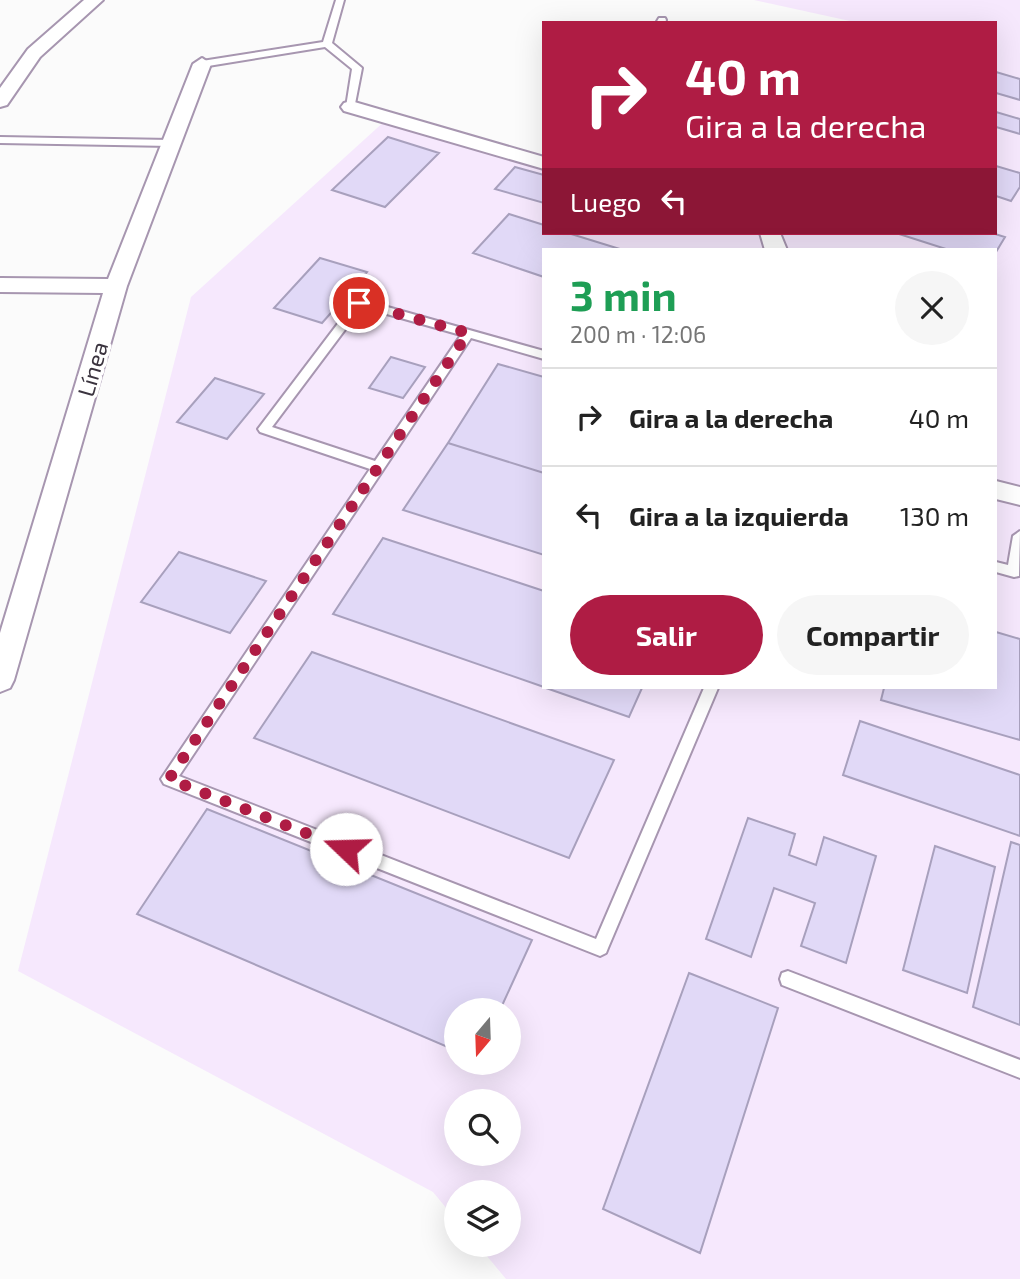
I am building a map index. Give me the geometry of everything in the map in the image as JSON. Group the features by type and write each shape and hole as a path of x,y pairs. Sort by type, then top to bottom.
{"street":[{"path":"0,101 34,53 94,0"},
{"name":"Línea","path":"0,680 116,286 202,64"},
{"path":"351,107 542,162"},
{"path":"0,285 116,286"},
{"path":"997,490 1020,496"}],"lane":[{"path":"327,44 340,0"},
{"path":"202,64 327,44 357,68 351,107"},
{"path":"0,140 171,143"},
{"path":"379,467 264,429 359,303 542,354"},
{"path":"468,333 169,779 600,948 711,689"},
{"path":"997,567 1014,572 1020,536"},
{"path":"788,979 1020,1069"}],"shaded area":[{"path":"754,0 1020,0 1020,1279 506,1279 488,1257 521,1257 521,1180 444,1180 444,1205 433,1192 18,971 191,297 387,119 542,158 542,235 997,235 997,21 850,21"}],"building":[{"path":"997,72 1020,79 1020,100 997,93"},
{"path":"997,112 1020,119 1020,134 997,127"},
{"path":"388,137 439,153 385,207 332,190"},
{"path":"997,166 1020,173 1020,187 1011,201 997,196"},
{"path":"515,167 542,174 542,202 495,189"},
{"path":"509,214 542,224 542,235 574,235 617,248 542,248 542,276 473,253"},
{"path":"902,235 997,235 1005,237 997,250 997,248 943,248"},
{"path":"320,258 367,272 322,323 274,308"},
{"path":"391,357 425,367 403,398 369,388"},
{"path":"498,364 542,376 542,472 448,443"},
{"path":"215,378 264,394 227,439 177,422"},
{"path":"448,443 542,472 542,554 403,510"},
{"path":"383,538 542,590 542,686 333,614"},
{"path":"179,552 266,581 230,633 141,602"},
{"path":"997,632 1020,639 1020,740 881,700 884,689 997,689"},
{"path":"312,652 614,760 569,858 254,738"},
{"path":"549,689 642,689 629,717"},
{"path":"860,721 1020,775 1020,836 843,775"},
{"path":"207,809 532,940 505,998 444,998 444,1045 137,914"},
{"path":"748,818 795,834 789,855 816,865 824,837 876,856 846,963 801,946 815,903 774,888 751,957 706,939"},
{"path":"1011,842 1020,845 1020,1025 973,1007"},
{"path":"935,846 995,867 967,993 903,970"},
{"path":"689,973 778,1008 700,1253 603,1209"}],"route":[{"path":"346,849 169,779 468,333 359,303"}]}
